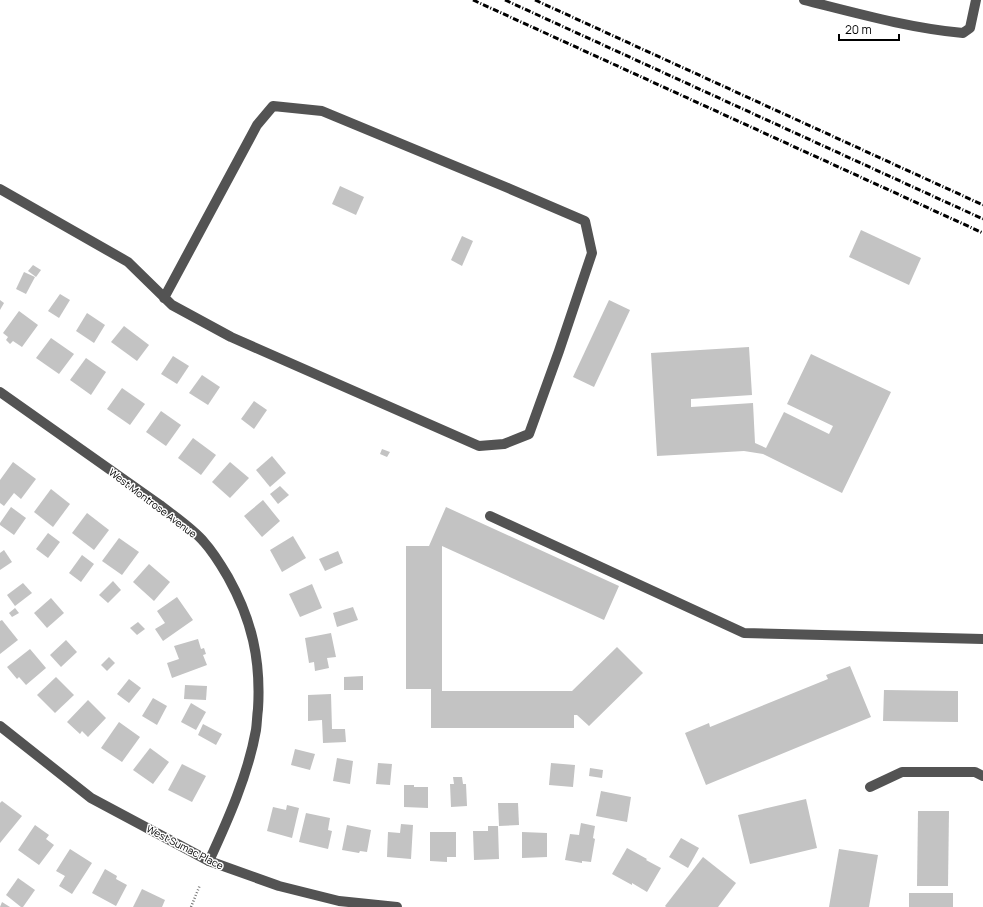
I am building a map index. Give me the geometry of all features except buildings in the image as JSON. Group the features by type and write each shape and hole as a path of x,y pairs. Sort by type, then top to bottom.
{"street":[{"path":"804,0 881,20 945,32 963,33 970,28 976,0"},
{"path":"0,189 128,262 164,298 172,305 231,337 479,446 504,444 529,434 560,351 592,253 585,221 322,111 273,106 257,125 164,298"},
{"name":"West Montrose Avenue","path":"0,392 185,524 204,542 220,564 242,606 251,629 257,660 259,679 256,729 241,786 209,861"},
{"path":"490,516 744,633 983,639"},
{"name":"West Sumac Place","path":"0,726 91,798 209,861 279,886 340,901 396,907"},
{"path":"870,787 902,772 975,772 983,776"}],"path":[{"path":"191,907 200,885"}],"railway":[{"path":"473,0 983,233"},
{"path":"505,0 983,219"},
{"path":"535,0 983,205"}]}
